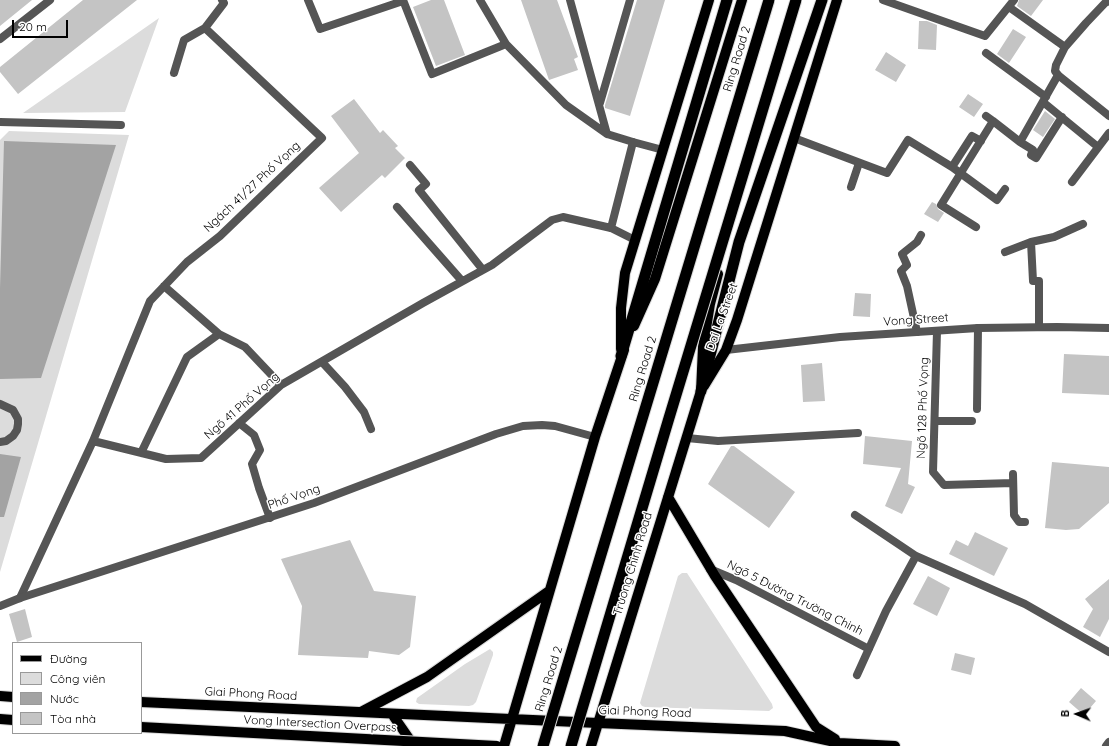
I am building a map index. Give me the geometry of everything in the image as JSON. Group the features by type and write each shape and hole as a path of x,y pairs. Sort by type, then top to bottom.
{"highway":[{"path":"621,356 692,112 727,0"},
{"name":"Ring Road 2","path":"543,746 769,0"},
{"path":"571,746 671,410 796,0"},
{"path":"701,391 739,242 822,0"}],"main road":[{"path":"621,356 621,308 625,272 708,0"},
{"path":"504,746 549,591 621,356 655,279 742,0"},
{"name":"Dai La Street","path":"701,391 703,347 710,304 725,249 802,0"},
{"name":"Dai La Street","path":"701,391 726,350 794,138 836,0"},
{"name":"Truong Chinh Road","path":"591,746 701,391"},
{"path":"668,497 710,569 816,727 840,743"},
{"path":"359,712 427,677 549,591"},
{"path":"0,696 12,697"},
{"name":"Giai Phong Road","path":"142,702 785,730 811,741 895,746"},
{"path":"392,714 410,740 410,746"},
{"path":"0,720 12,720"},
{"name":"Vong Intersection Overpass","path":"142,727 497,746"}],"street":[{"path":"0,39 50,0"},
{"path":"174,73 184,40 205,28 224,3 222,0"},
{"path":"308,0 320,29 403,1 432,74 506,44"},
{"path":"480,0 506,44 566,105 607,134 663,150"},
{"path":"570,0 607,134"},
{"path":"599,104 630,0"},
{"path":"884,0 985,36 1014,0"},
{"path":"1109,1 1105,3 1065,47 1056,65 1055,71 1109,116"},
{"path":"1009,7 1065,47"},
{"name":"Ngách 41/27 Phố Vọng","path":"93,441 150,301 187,262 220,236 322,138 205,28"},
{"path":"986,53 1044,99 1062,117 1098,147"},
{"path":"1020,142 1058,75"},
{"path":"986,116 1020,142 1034,150 1031,155 1036,158 1062,117"},
{"path":"0,122 121,125"},
{"path":"976,227 941,204 993,122"},
{"path":"1072,182 1109,133"},
{"path":"952,167 972,136 981,142"},
{"path":"794,138 887,173 908,140 961,173 997,200 1005,189"},
{"path":"611,228 633,142"},
{"path":"851,187 859,163"},
{"path":"410,165 426,184 419,190 483,270"},
{"path":"397,207 462,281"},
{"name":"Ngõ 41 Phố Vọng","path":"93,441 166,459 201,458 281,385 492,265 558,217 611,228 635,240"},
{"path":"1005,252 1031,242 1054,237 1083,224"},
{"path":"916,332 907,286 901,271 907,265 902,254 917,242 921,235"},
{"path":"1031,242 1033,281 1039,282 1039,327"},
{"path":"164,286 220,334 245,347 281,385"},
{"path":"977,409 978,328"},
{"name":"Vong Street","path":"726,350 840,337 978,328 1109,328"},
{"name":"Ngõ 128 Phố Vọng","path":"937,331 933,472 944,485 1013,478 1014,514 1019,522 1024,522"},
{"path":"141,453 187,357 220,334"},
{"path":"322,362 345,387 364,412 372,429"},
{"path":"0,404 13,410 18,419 17,430 13,436 6,441 0,442"},
{"path":"935,421 972,421"},
{"path":"239,423 254,436 260,450 252,464 270,518"},
{"name":"Phố Vọng","path":"0,605 314,503 496,434 522,426 555,426 595,438"},
{"path":"687,438 718,441 858,433"},
{"path":"20,598 93,441"},
{"path":"856,515 916,556 1025,604 1109,652"},
{"name":"Ngõ 5 Đường Trường Chinh","path":"857,675 886,611 916,556"},
{"name":"Ngõ 5 Đường Trường Chinh","path":"710,569 736,580 868,649"},
{"path":"1106,746 1109,742"}],"green space":[{"path":"159,18 125,112 23,113"},
{"path":"9,131 129,135 0,572 0,140"},
{"path":"682,573 687,573 772,704 773,708 769,711 645,707 640,703 678,576"},
{"path":"490,649 493,652 493,655 476,702 473,705 419,704 416,702 417,698 465,664"}],"water":[{"path":"4,141 116,145 41,378 0,379 0,288"},
{"path":"0,454 21,457 4,517 0,517"}],"building":[{"path":"0,0 32,0 0,26"},
{"path":"83,0 137,0 18,94 0,72 0,67"},
{"path":"431,0 444,0 465,55 436,66 413,7"},
{"path":"521,0 557,0 578,57 574,59 578,70 549,80"},
{"path":"637,0 665,0 630,116 605,108 605,105"},
{"path":"1019,0 1043,0 1031,16 1017,6"},
{"path":"919,21 927,21 937,25 936,50 918,49"},
{"path":"1013,29 1026,37 1009,63 997,54"},
{"path":"886,52 906,65 896,82 875,70"},
{"path":"968,94 983,104 974,117 959,107"},
{"path":"354,99 380,133 383,130 398,146 395,148 405,158 385,178 382,175 341,212 319,188 359,153 331,116"},
{"path":"1045,111 1055,119 1043,137 1033,130"},
{"path":"932,202 936,204 938,209 944,213 938,222 924,214"},
{"path":"855,293 871,294 870,317 853,316"},
{"path":"1064,354 1109,356 1109,395 1062,393"},
{"path":"822,363 825,401 803,402 801,365"},
{"path":"865,436 912,441 908,484 915,487 902,514 885,506 901,468 863,464"},
{"path":"731,446 734,446 795,492 769,528 708,484"},
{"path":"1052,462 1109,467 1109,503 1079,529 1066,530 1045,528"},
{"path":"975,532 1008,548 994,576 949,554 956,540 968,546"},
{"path":"350,540 374,591 416,596 410,647 399,655 369,651 368,658 298,655 302,606 281,559"},
{"path":"928,576 950,588 937,616 913,604"},
{"path":"1109,579 1109,619 1100,637 1083,627 1093,609 1085,599"},
{"path":"25,609 32,637 17,642 9,614"},
{"path":"955,653 975,658 971,675 951,670"},
{"path":"1081,688 1096,701 1084,715 1069,702"}]}
